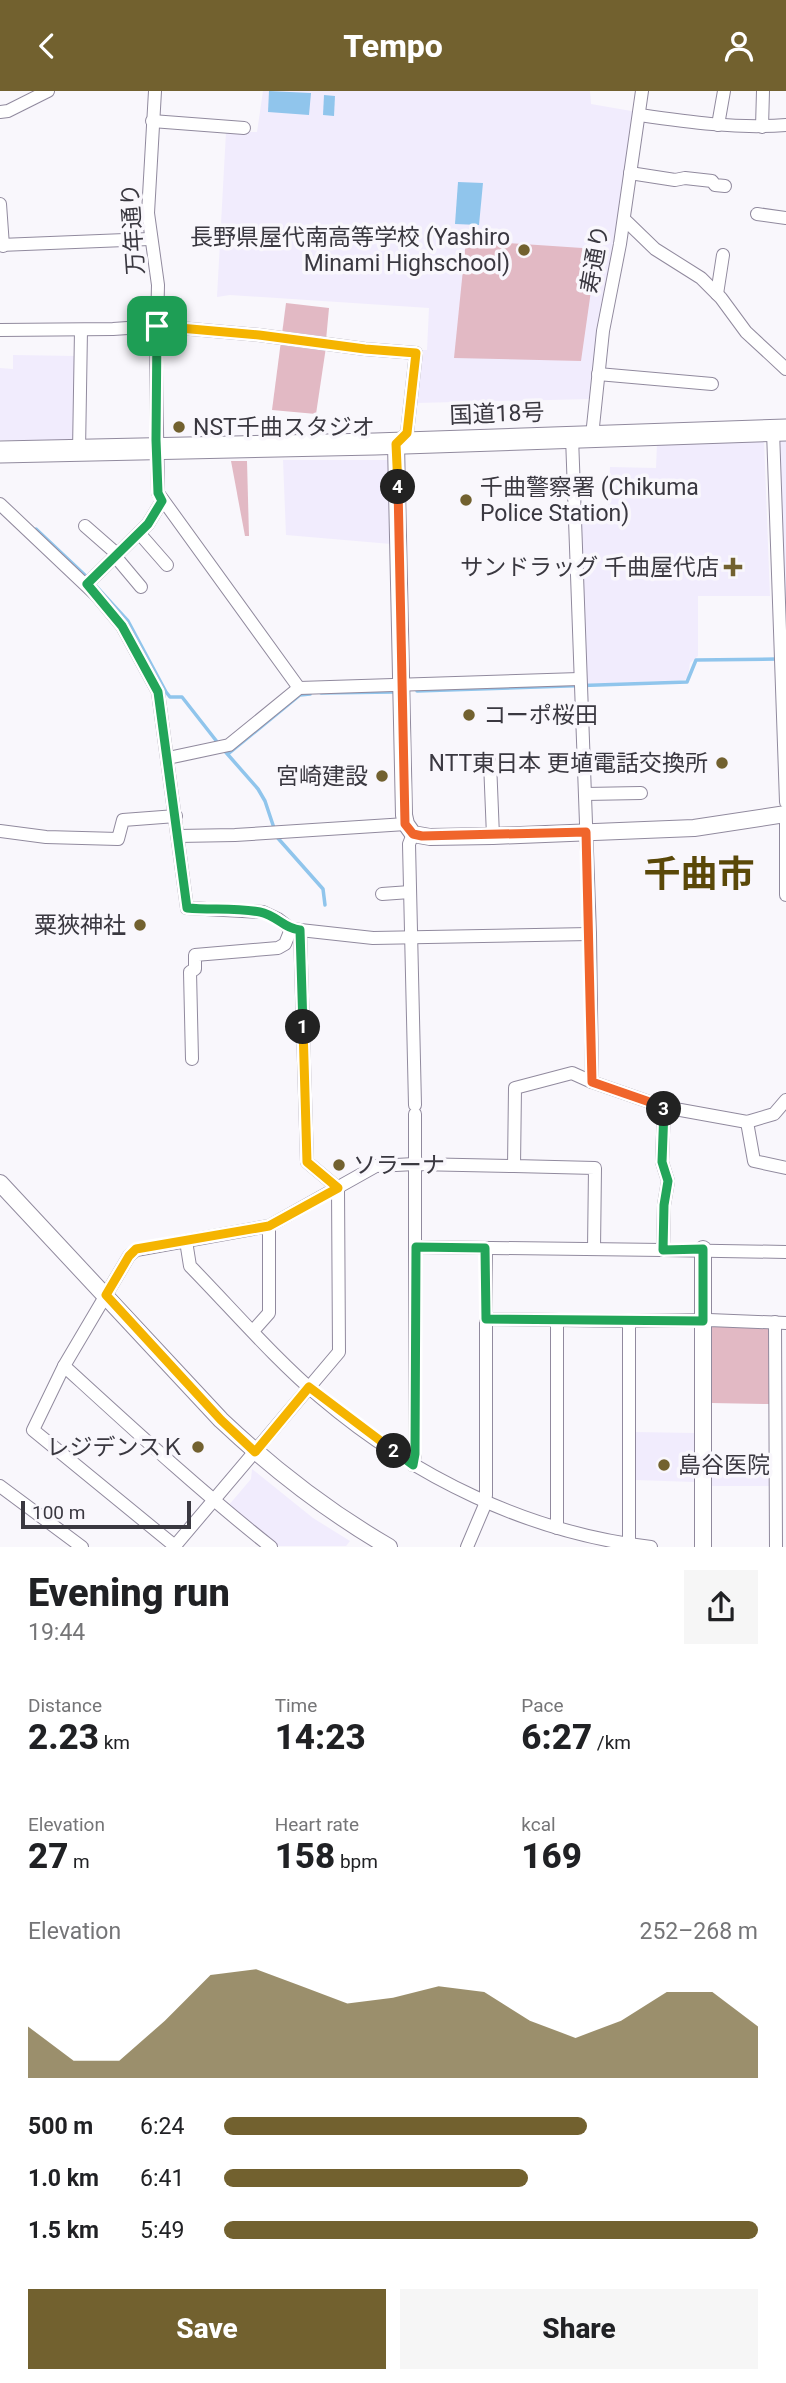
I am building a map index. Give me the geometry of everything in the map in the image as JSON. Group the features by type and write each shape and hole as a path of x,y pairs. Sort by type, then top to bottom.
{"highway":[{"name":"国道18号","path":"0,452 396,444 780,431"}],"street":[{"path":"0,112 8,111 48,91"},
{"name":"万年通り","path":"155,91 148,213 158,285 157,449 158,493 162,501"},
{"name":"寿通り","path":"592,1082 590,934 580,684 582,436 598,374 642,91"},
{"path":"718,125 723,91"},
{"path":"762,127 763,91"},
{"path":"640,115 718,125 786,125"},
{"path":"152,121 244,128"},
{"path":"630,173 675,180 685,178 712,181 715,185 725,186"},
{"path":"0,204 2,246 150,239"},
{"path":"757,214 786,218"},
{"path":"624,219 655,249 701,278 746,332 786,369"},
{"path":"717,294 723,255"},
{"path":"0,330 157,326 416,353 407,433 396,444 415,1110 413,1465"},
{"path":"79,451 81,330"},
{"path":"598,374 712,384"},
{"path":"780,431 778,606 783,658 786,802"},
{"path":"87,584 139,533 162,501 299,688"},
{"path":"0,504 87,584 122,626 158,692 187,908 263,912 296,930 373,938 590,934"},
{"path":"85,526 116,555 141,587"},
{"path":"139,533 167,565"},
{"path":"168,758 223,747 299,688 580,684"},
{"path":"490,762 493,836"},
{"path":"585,794 640,793"},
{"path":"178,836 409,829 430,837 493,836 694,828 786,813 786,895"},
{"path":"0,831 46,837 118,839 123,820 176,816"},
{"path":"382,894 410,892"},
{"path":"192,1059 190,972 195,969 195,955 278,948 285,944 296,930"},
{"path":"296,930 307,1162 338,1188 339,1352 175,1546 33,1430 64,1366 129,1256 136,1249 269,1226 338,1188 376,1167 415,1164 595,1168 594,1249"},
{"path":"514,1166 514,1089 572,1073 664,1107 747,1122 774,1114 786,1100"},
{"path":"663,1250 664,1205 668,1181 662,1162 664,1107"},
{"path":"747,1122 754,1161 786,1168"},
{"path":"0,1183 221,1420 255,1452 338,1516 388,1546"},
{"path":"253,1331 269,1313 269,1226"},
{"path":"186,1241 190,1266 309,1387 413,1465 485,1501 556,1528 651,1546"},
{"path":"416,1247 786,1252"},
{"path":"467,1546 485,1501 485,1248"},
{"path":"703,1249 704,1546"},
{"path":"486,1319 781,1323 776,1546"},
{"path":"556,1528 557,1320"},
{"path":"629,1321 629,1543"},
{"path":"64,1366 212,1500 271,1546"},
{"path":"0,1486 82,1546"}],"shaded area":[{"path":"263,91 590,91 591,104 637,112 611,256 613,264 591,399 415,403 420,350 427,350 429,308 230,295 217,297 226,132 257,132"},
{"path":"466,240 597,249 581,361 454,358"},
{"path":"286,303 329,308 326,340 282,334"},
{"path":"281,341 326,347 316,414 272,410"},
{"path":"13,355 77,356 75,436 69,441 0,440 0,368 13,369"},
{"path":"780,438 786,438 786,647 783,553"},
{"path":"764,440 770,596 698,596 698,656 690,663 685,680 587,684 579,507 608,506 610,467 656,468 657,443"},
{"path":"283,460 389,460 391,544 286,535"},
{"path":"231,461 247,461 249,536 245,536"},
{"path":"712,1324 770,1326 769,1404 711,1403"},
{"path":"634,1432 694,1433 694,1482 635,1480"},
{"path":"712,1459 770,1460 769,1486 712,1486"},
{"path":"252,1469 313,1518 350,1541 346,1546 279,1546 228,1506 251,1479"}],"water":[{"path":"269,91 311,93 309,115 268,112"},
{"path":"324,95 335,96 334,116 323,115"},
{"path":"458,182 483,183 479,225 455,224"}],"waterway":[{"path":"36,529 88,578"},
{"path":"94,584 128,621 166,692 170,697 182,697 218,743"},
{"path":"417,691 687,682 696,660 777,659"},
{"path":"321,693 394,692"},
{"path":"228,754 300,695 310,694"},
{"path":"223,749 258,789 274,828"},
{"path":"276,836 323,889 325,905"}],"place":[{"name":"長野県屋代南高等学校 (Yashiro Minami Highschool)","path":"524,250"},
{"name":"NST千曲スタジオ","path":"179,427"},
{"name":"千曲警察署 (Chikuma Police Station)","path":"466,500"},
{"name":"サンドラッグ 千曲屋代店","path":"733,567"},
{"name":"コーポ桜田","path":"469,715"},
{"name":"NTT東日本 更埴電話交換所","path":"722,763"},
{"name":"宮崎建設","path":"382,776"},
{"name":"粟狹神社","path":"140,925"},
{"name":"ソラーナ","path":"339,1165"},
{"name":"レジデンスＫ","path":"198,1447"},
{"name":"島谷医院","path":"664,1465"}],"district":[{"name":"千曲市","path":"699,874"}],"route":[{"path":"157,326 416,353 407,433 396,444 405,824 413,834 422,836 586,832 592,1082 664,1107 662,1162 668,1181 664,1205 663,1250 703,1249 703,1321 629,1321 486,1319 485,1248 416,1247 413,1465 309,1387 255,1452 221,1420 106,1295 136,1249 269,1226 338,1188 307,1162 300,930 292,929 263,912 187,908 158,692 122,626 87,584 148,524 162,501 158,493 156,440 157,326"}]}
